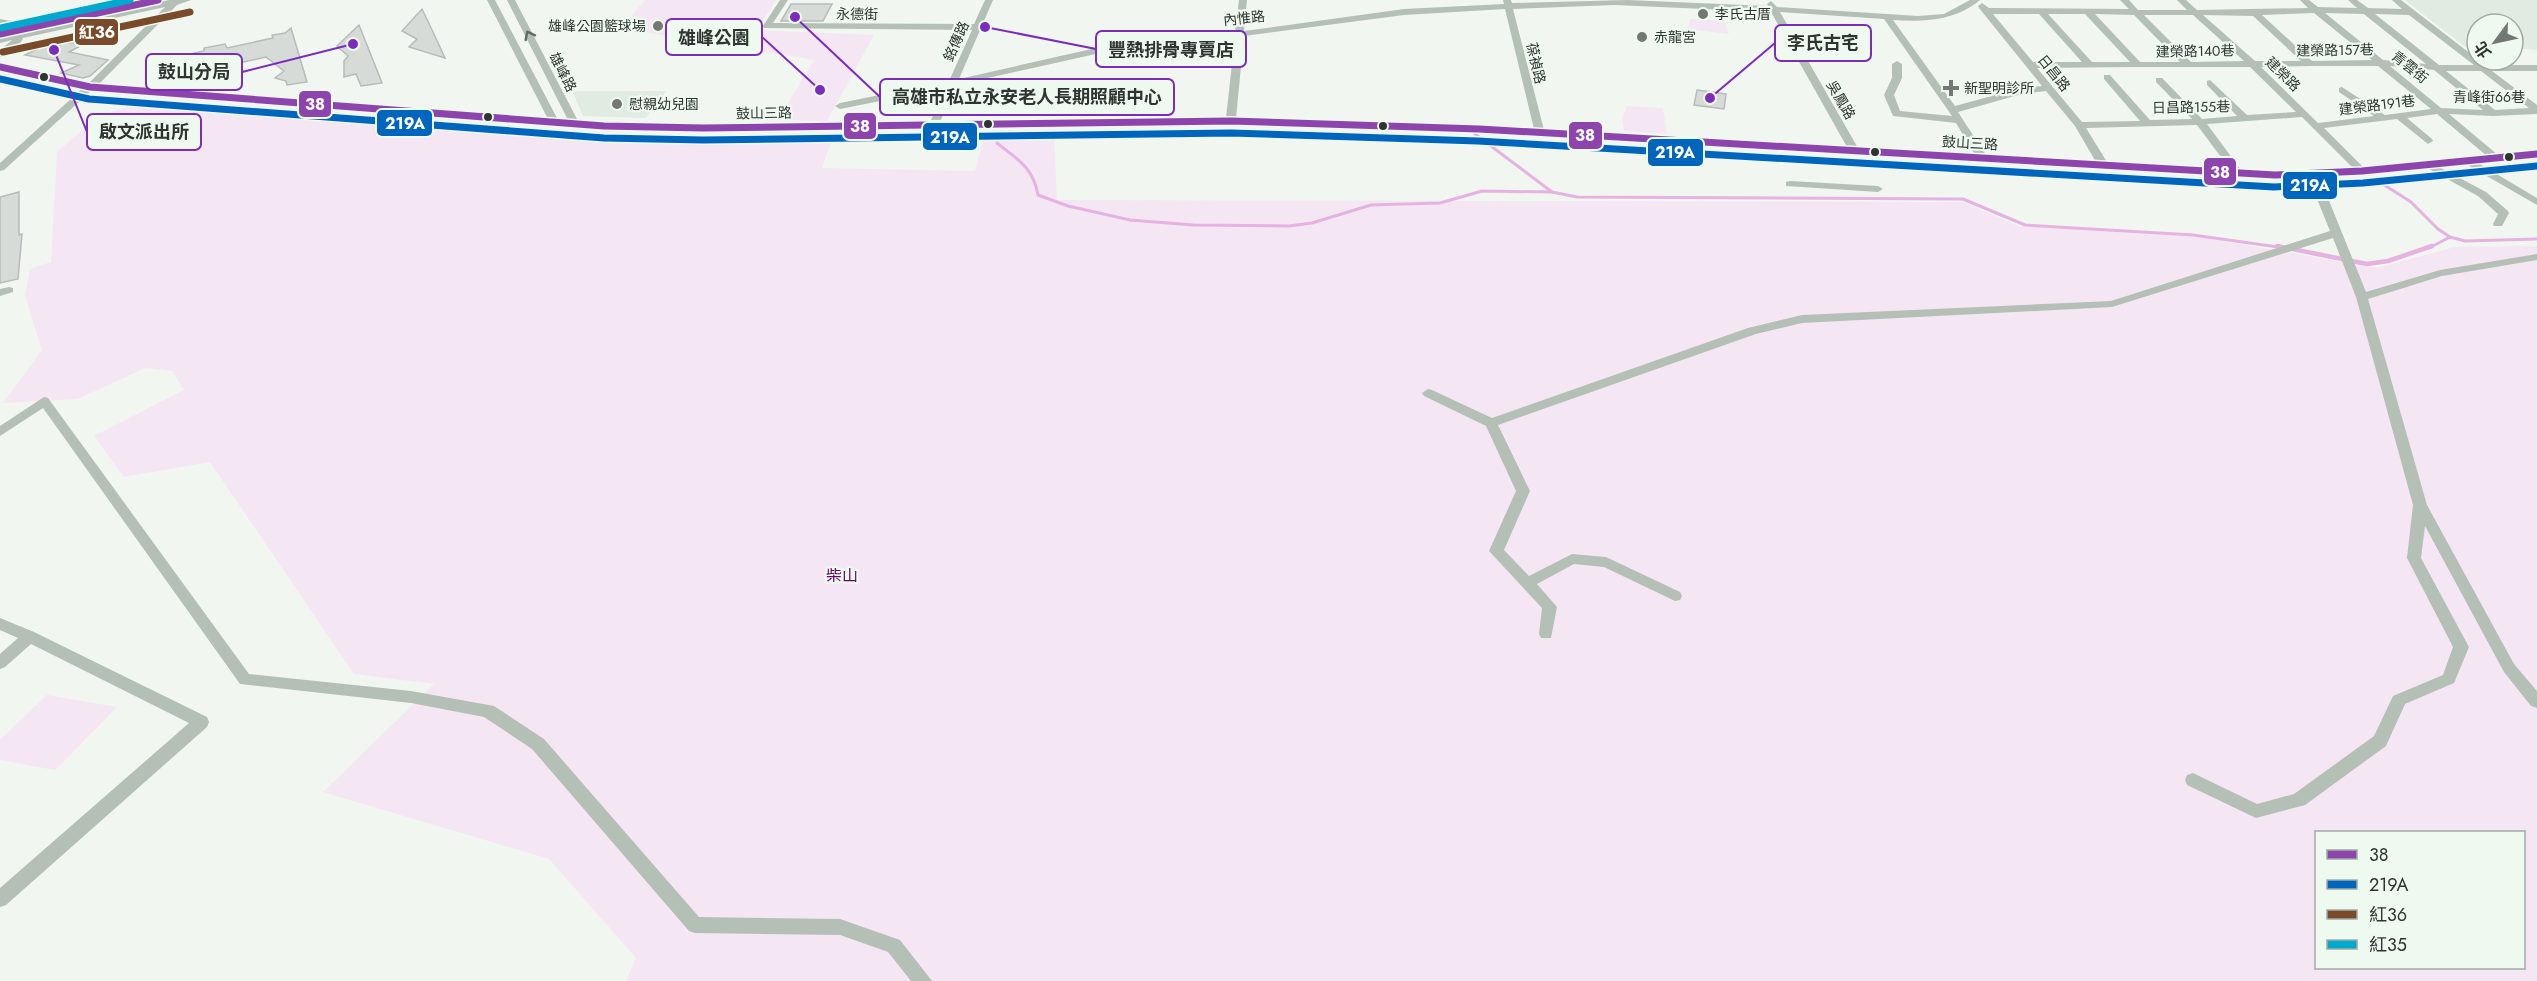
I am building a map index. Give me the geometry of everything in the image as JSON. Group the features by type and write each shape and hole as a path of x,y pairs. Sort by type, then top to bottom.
{"street":[{"path":"0,40 19,33 158,0"},
{"path":"0,34 19,33 187,0"},
{"name":"雄峰路","path":"491,0 555,123"},
{"name":"雄峰路","path":"511,0 575,124"},
{"name":"永德街","path":"784,0 767,26 977,27"},
{"name":"銘傳路","path":"934,125 989,0"},
{"path":"1231,121 1243,0"},
{"name":"內惟路","path":"840,106 952,84 1136,42 1240,34 1404,12 1507,3 1771,4 1887,17 1937,19 1952,14 1976,0"},
{"name":"日昌路","path":"1976,0 2079,125 2104,166"},
{"path":"2124,0 2188,64"},
{"name":"建榮路","path":"2181,0 2253,64 2362,171"},
{"name":"青雲街","path":"2304,0 2496,158"},
{"path":"2352,0 2493,113"},
{"path":"2396,0 2465,53"},
{"path":"0,168 90,87 174,1"},
{"name":"葆禎路","path":"1507,3 1540,133"},
{"name":"吳鳳路","path":"1771,4 1854,150"},
{"path":"1986,11 2255,13 2316,9 2413,12"},
{"path":"2041,11 2089,65"},
{"path":"2087,11 2139,66"},
{"path":"2255,13 2310,64"},
{"path":"1887,17 1953,110 1982,157"},
{"path":"0,22 8,23 19,33"},
{"path":"0,54 19,33"},
{"name":"建榮路157巷","path":"2253,64 2382,63 2465,68"},
{"path":"1897,64 1897,78 1889,95 1896,114 1917,114 1958,120"},
{"name":"建榮路140巷","path":"2030,66 2253,64"},
{"name":"鼓山三路","path":"0,67 90,87 555,123 682,128 1231,121 1540,133 1982,157 2104,166 2313,175 2537,154"},
{"path":"2489,72 2537,110"},
{"path":"2107,77 2146,122"},
{"path":"2159,80 2200,122 2238,173"},
{"path":"2210,83 2245,119"},
{"path":"1953,110 2021,91 2049,88"},
{"path":"2342,90 2382,117"},
{"name":"青峰街66巷","path":"2441,111 2493,113 2537,110"},
{"name":"建榮路191巷","path":"2315,126 2441,111"},
{"name":"日昌路155巷","path":"2079,125 2200,122 2304,114"},
{"path":"2400,117 2428,141"},
{"path":"2522,155 2537,165"},
{"path":"2468,161 2537,202"},
{"path":"2429,165 2482,194 2504,213 2498,224"},
{"path":"2313,175 2362,297 2420,505 2509,668 2537,702"},
{"path":"1790,184 1878,189"},
{"path":"1491,423 1752,331 1802,319 2112,304 2336,233"},
{"path":"2362,297 2440,273 2537,257"},
{"path":"1428,393 1491,423 1523,490 1496,551 1550,607 1546,634"},
{"path":"0,432 44,401 245,680 411,697 488,711 538,744 695,925 840,927 894,946 923,981"},
{"path":"2193,780 2256,811 2299,800 2380,741 2399,700 2449,679 2461,647 2414,558 2420,505"},
{"path":"1527,583 1572,559 1595,561 1606,562 1675,596"},
{"path":"0,624 29,636 201,722 0,899"},
{"path":"0,663 29,636"}],"shaded area":[{"path":"2405,0 2537,0 2537,50 2525,49 2525,12 2465,12 2465,47"},
{"name":"慰親幼兒園","path":"572,91 666,91 646,118 583,116"}],"green space":[{"path":"645,0 776,0 757,30 874,35 827,121 778,120 814,60 621,28"},
{"path":"1690,19 1724,21 1729,34 1688,29"},
{"name":"柴山","path":"135,104 632,142 832,139 822,168 975,171 984,136 1054,133 1057,200 1964,202 2018,226 2201,237 2377,268 2455,247 2537,246 2537,981 626,981 636,958 549,859 323,792 434,684 354,674 210,462 124,477 94,436 184,390 172,371 145,368 78,399 3,403 42,350 25,296 30,269 51,262 57,152 93,123"},
{"path":"1627,106 1663,108 1667,134 1624,131 1622,119"},
{"path":"47,695 117,707 55,770 0,760 0,740"}],"building":[{"path":"791,4 832,4 823,21 781,21"},
{"path":"422,9 445,58 409,47 417,39 402,31"},
{"path":"359,25 382,83 361,86 356,74 344,77 344,61 348,56 337,46"},
{"path":"291,28 307,82 287,85 286,81 275,78 284,71 266,57 230,65 231,71 199,78 198,70 191,72 189,60 195,59 194,53 204,51 204,48 225,44 227,48 273,38 272,35 285,33"},
{"path":"56,40 82,45 69,52 108,60 90,76 83,78 61,73 79,65 25,55"},
{"path":"1697,90 1726,94 1724,109 1694,105"},
{"path":"19,192 19,235 22,234 18,279 0,283 0,197"}],"waterway":[{"path":"1475,134 1552,192"},
{"path":"997,143 1028,171 1036,185 1038,195 1068,206 1130,220 1193,225 1289,226 1312,223 1371,205 1440,203 1482,191 1552,192"},
{"path":"2375,179 2411,202 2438,229 2450,237"},
{"path":"1552,192 1577,197 1963,199 2025,225 2193,235 2285,248"},
{"path":"2429,248 2450,237"},
{"path":"2450,237 2465,241 2537,239"},
{"path":"2277,246 2367,264 2388,261 2432,246"}],"transit line":[{"name":"紅35","path":"0,28 130,0"},
{"name":"38","path":"0,34 158,0"},
{"name":"紅36","path":"3,52 190,12"},
{"name":"38","path":"0,67 90,87 604,126 703,128 1231,121 1479,129 2275,175 2362,171 2537,154"},
{"name":"219A","path":"0,79 89,99 604,138 703,140 1231,133 1478,141 2274,187 2363,183 2537,166"}],"place":[{"name":"李氏古厝","path":"1703,14"},
{"name":"高雄市私立永安老人長期照顧中心","path":"795,17"},
{"name":"雄峰公園籃球場","path":"658,26"},
{"name":"豐熱排骨專賣店","path":"985,27"},
{"name":"赤龍宮","path":"1642,37"},
{"name":"鼓山分局","path":"353,44"},
{"name":"啟文派出所","path":"54,50"},
{"name":"新聖明診所","path":"1951,88"},
{"name":"雄峰公園","path":"820,90"},
{"name":"李氏古宅","path":"1710,98"},
{"name":"慰親幼兒園","path":"617,104"}]}
